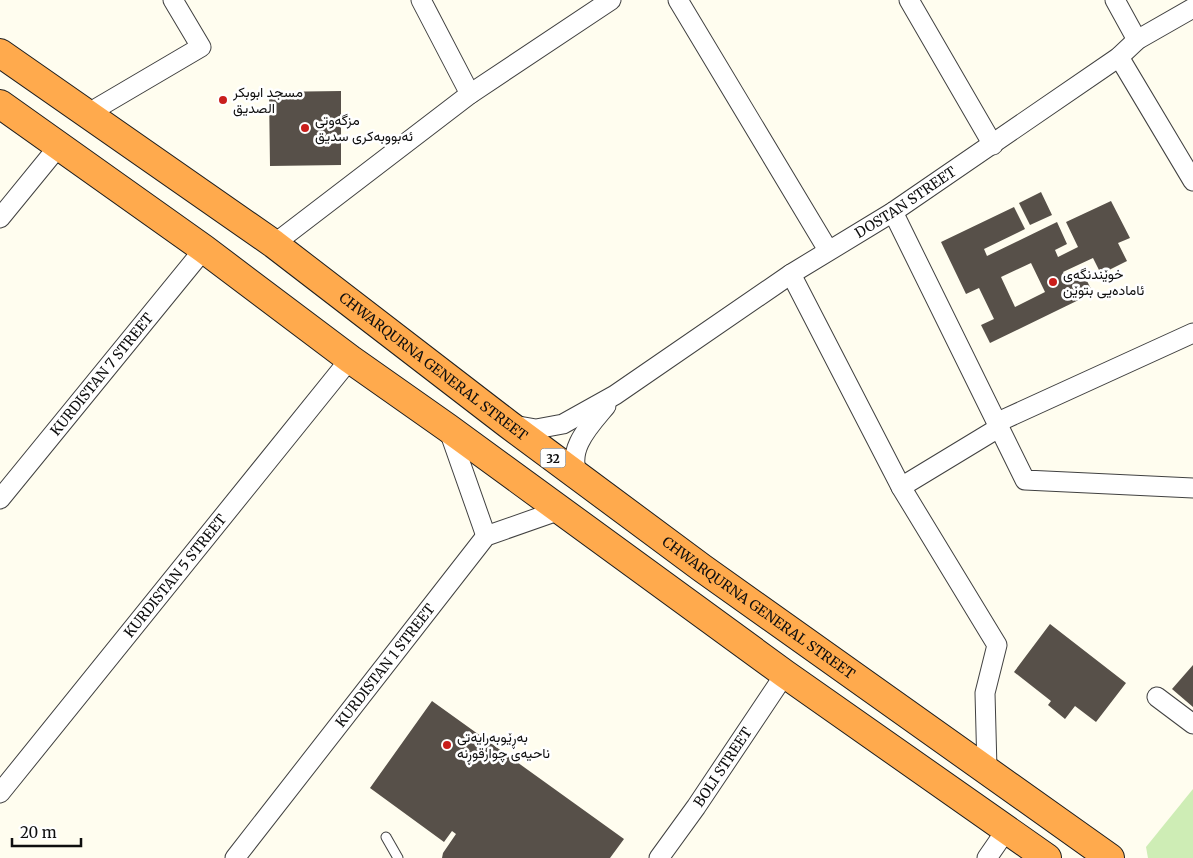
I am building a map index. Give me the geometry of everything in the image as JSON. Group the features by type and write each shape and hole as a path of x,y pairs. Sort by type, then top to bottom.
{"highway":[{"name":"CHWARQURNA GENERAL STREET","path":"0,52 274,244 580,478 1110,858"},
{"path":"0,104 204,249 350,359 448,428 792,680 1047,858"},
{"path":"792,680 822,653"}],"street":[{"path":"88,114 201,47 173,0"},
{"path":"421,0 470,94"},
{"path":"274,244 470,94 611,0"},
{"path":"678,0 828,250"},
{"path":"909,0 993,145"},
{"path":"1115,0 1137,40"},
{"name":"DOSTAN STREET","path":"508,424 536,429 550,428 576,418 615,395 791,274 893,212 993,145 1119,57 1137,40 1193,8"},
{"path":"1119,57 1193,181"},
{"path":"0,218 58,147"},
{"path":"893,212 1025,480 1193,488"},
{"name":"KURDISTAN 7 STREET","path":"0,499 204,249"},
{"path":"791,274 901,487 997,645 986,693 986,769"},
{"path":"901,487 999,425 1193,333"},
{"name":"KURDISTAN 5 STREET","path":"0,793 350,359"},
{"name":"DOSTAN STREET","path":"580,478 576,464 579,442 584,432 615,395"},
{"path":"448,428 486,536 560,510"},
{"name":"KURDISTAN 1 STREET","path":"235,858 486,536"},
{"name":"BOLI STREET","path":"659,858 792,680"},
{"path":"1156,697 1193,724"},
{"path":"987,858 1007,829"}],"lane":[{"path":"386,837 398,858"}],"green space":[{"path":"1193,789 1193,858 1148,858 1146,847"}],"building":[{"name":"مزگەوتی ئەبووبەکری سدیق","path":"341,91 341,165 270,166 269,92"},
{"path":"1041,192 1052,215 1030,225 1019,203"},
{"path":"1111,201 1130,238 1118,243 1127,261 1101,274 1093,258 1063,272 1068,281 1083,273 1093,293 990,343 981,325 994,319 979,288 966,294 941,242 1014,207 1025,229 984,249 987,256 1057,222 1067,244 1055,250 1058,257 1078,247 1066,222","holes":["1031,263 1045,292 1015,307 1001,277"]},
{"path":"1050,624 1126,683 1096,722 1075,706 1065,719 1048,705 1051,701 1014,672"},
{"path":"1193,665 1193,707 1172,689"},
{"name":"بەڕێوبەرایەتی ناحیەی چوارقوڕنە","path":"432,701 624,839 610,858 442,858 443,853 456,834 452,831 444,842 370,788"}],"place":[{"name":"مسجد ابوبكر الصديق","path":"223,100"},
{"name":"مزگەوتی ئەبووبەکری سدیق","path":"305,128"},
{"name":"خوێندنگەی ئامادەیی بتوێن","path":"1053,282"},
{"name":"بەڕێوبەرایەتی ناحیەی چوارقوڕنە","path":"447,745"}]}
